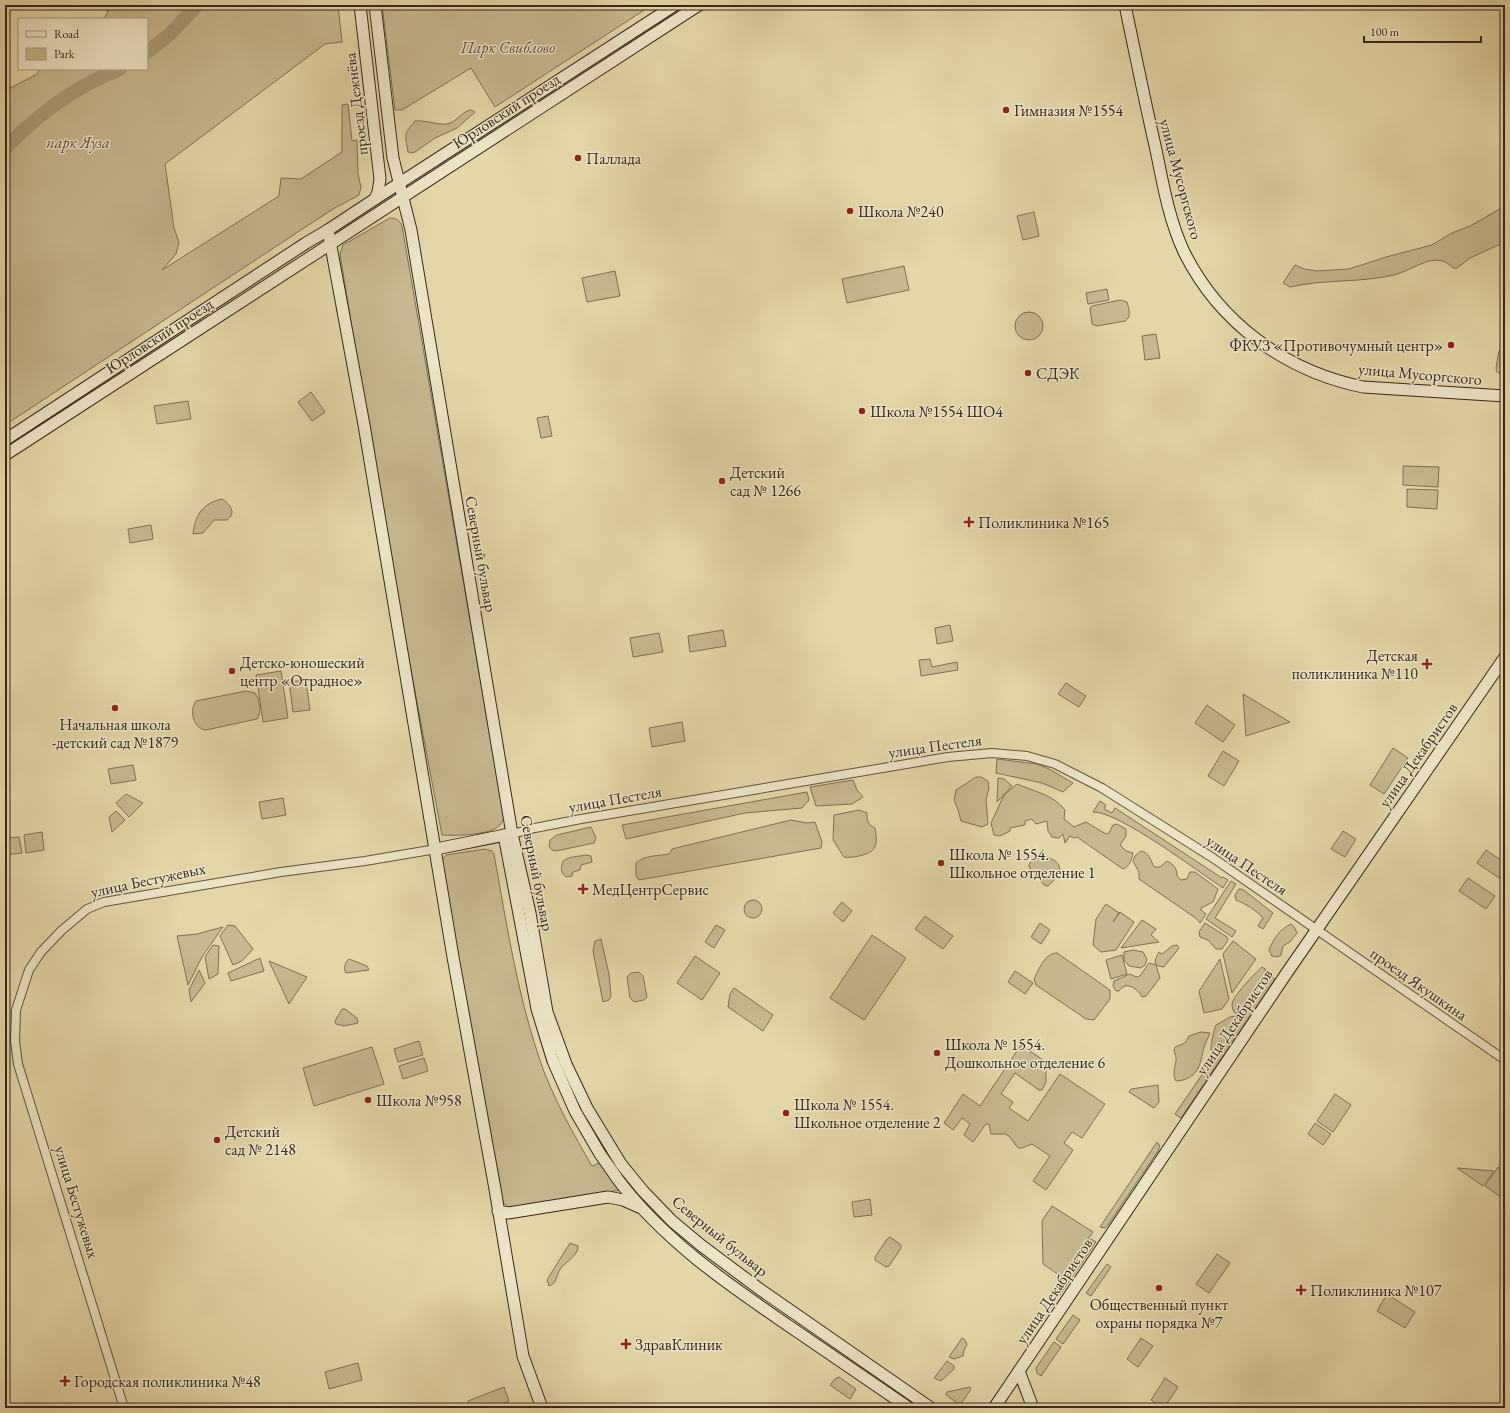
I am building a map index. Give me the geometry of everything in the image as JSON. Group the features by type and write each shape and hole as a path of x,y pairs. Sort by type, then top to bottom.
{"main road":[{"name":"проезд Дежнёва","path":"360,5 380,180 378,192 374,198"},
{"name":"проезд Дежнёва","path":"375,5 394,158 400,182"},
{"name":"Юрловский проезд","path":"5,440 328,230 374,198 675,5"},
{"name":"Юрловский проезд","path":"5,455 699,5"},
{"name":"улица Мусоргского","path":"1125,5 1164,190 1175,228 1184,251 1199,279 1230,317 1275,353 1296,365 1344,383 1363,387 1505,396"},
{"name":"Северный бульвар","path":"400,182 412,235 537,1009 553,1061 575,1111 600,1154 640,1208 692,1256 733,1287 909,1408"},
{"path":"328,230 363,417 453,957 523,1356 542,1408"},
{"name":"улица Декабристов","path":"994,1408 1278,987 1505,657"},
{"name":"Северный бульвар","path":"508,835 530,913 547,1012 566,1064 587,1108 621,1164 643,1191 672,1221 702,1246 761,1290 931,1408"},
{"name":"улица Бестужевых","path":"436,848 508,835"},
{"path":"498,1211 508,1213 608,1196 623,1200 640,1208"},
{"path":"1019,1370 1033,1408"}],"street":[{"name":"улица Пестеля","path":"508,835 581,819 913,763 992,752 1009,753 1027,756 1055,764 1102,788 1236,873 1317,931"},
{"name":"улица Бестужевых","path":"124,1408 18,1064 15,1041 16,1010 29,970 41,952 61,931 87,909 104,902 281,872 365,861 436,848"},
{"name":"проезд Якушкина","path":"1317,931 1505,1060"}],"green space":[{"name":"парк Яуза","path":"111,5 338,5 342,42 325,44 165,164 174,228 179,242 176,254 162,270 279,196 281,178 301,179 342,152 342,105 348,104 352,141 357,140 358,174 361,187 359,195 333,209 5,425 5,91 37,74 39,70 148,70 148,18 104,18"},
{"name":"Парк Свиблово","path":"382,5 652,5 495,107 471,68 402,110 395,110"},
{"path":"471,110 475,112 457,128 435,138 415,152 408,152 406,135 408,129 415,121 447,124 454,121 465,112"},
{"path":"1505,206 1505,242 1470,258 1457,268 1453,268 1439,260 1425,262 1394,275 1381,277 1290,287 1283,283 1295,265 1304,269 1317,271 1349,269 1386,257 1432,245"},
{"path":"1034,212 1039,236 1023,240 1017,216"},
{"path":"390,218 398,220 402,226 504,817 499,826 480,833 442,835 387,543 340,254 343,245"},
{"path":"904,266 909,290 847,303 842,279"},
{"path":"615,271 620,296 587,302 582,278"},
{"path":"1107,289 1109,300 1088,304 1086,293"},
{"path":"1120,300 1127,302 1129,307 1129,317 1125,321 1097,326 1092,324 1090,308 1092,306"},
{"path":"1029,312 1039,316 1043,326 1039,336 1029,340 1019,336 1015,326 1019,316"},
{"path":"1156,334 1160,358 1145,360 1142,336"},
{"path":"1505,346 1505,377 1497,372 1496,368 1499,351"},
{"path":"311,392 325,412 312,421 298,402"},
{"path":"188,401 191,419 157,424 154,406"},
{"path":"548,416 552,436 541,438 537,418"},
{"path":"1403,466 1439,467 1438,487 1403,485"},
{"path":"1407,489 1438,490 1437,509 1407,507"},
{"path":"222,499 230,506 232,514 230,517 227,520 214,520 203,533 193,534 196,521 201,511 210,503"},
{"path":"151,525 153,539 130,543 128,529"},
{"path":"950,625 953,641 937,644 935,628"},
{"path":"723,630 726,646 690,652 688,636"},
{"path":"659,633 663,652 633,657 630,638"},
{"path":"930,659 932,667 957,662 958,670 921,676 919,660"},
{"path":"281,671 288,718 263,722 256,675"},
{"path":"306,680 310,710 293,712 289,682"},
{"path":"1066,683 1086,696 1079,707 1058,694"},
{"path":"246,691 255,693 258,699 260,710 257,719 206,730 202,729 195,723 193,709 196,701"},
{"path":"1243,694 1290,722 1246,736"},
{"path":"1207,705 1235,725 1223,742 1195,723"},
{"path":"682,722 685,741 652,747 649,728"},
{"path":"1393,748 1408,758 1384,794 1370,785"},
{"path":"1223,751 1239,761 1224,786 1208,776"},
{"path":"997,759 1037,764 1073,783 1063,792 1042,783 996,773"},
{"path":"133,765 136,780 111,784 108,769"},
{"path":"976,777 981,777 988,781 989,788 986,800 988,824 982,827 961,821 954,800 956,790"},
{"path":"998,778 1004,779 1012,786 997,802"},
{"path":"853,780 857,790 863,797 852,804 816,806 810,787"},
{"path":"1017,784 1043,794 1055,801 1065,810 1064,819 1074,827 1086,822 1106,834 1109,833 1113,825 1117,824 1126,829 1126,836 1120,845 1126,851 1133,853 1129,865 1123,869 1077,837 1074,838 1070,836 1065,843 1063,834 1059,838 1052,837 1048,831 1047,821 1036,824 1032,819 1025,821 1025,825 1010,828 1010,831 1000,836 994,835 991,823 1004,795"},
{"path":"807,792 809,800 802,808 745,813 626,839 622,825"},
{"path":"126,794 143,803 129,817 116,803"},
{"path":"283,798 286,815 262,819 259,802"},
{"path":"1100,801 1106,805 1104,809 1112,813 1115,808 1222,878 1223,877 1228,880 1223,888 1139,831 1105,814 1093,812"},
{"path":"859,810 867,813 868,822 875,828 875,847 873,850 865,854 853,857 844,857 833,840 834,815"},
{"path":"116,811 125,820 112,832 109,817"},
{"path":"791,820 807,823 815,822 822,842 821,848 639,880 636,876 636,863 643,858 669,854 672,849"},
{"path":"591,827 596,838 594,843 556,851 552,850 549,846 550,840 557,835"},
{"path":"1343,831 1356,839 1345,857 1331,849"},
{"path":"42,832 44,850 26,853 24,835"},
{"path":"19,837 22,853 5,855 5,838"},
{"path":"485,849 492,851 494,854 520,989 534,1043 548,1082 572,1131 592,1166 602,1162 621,1190 510,1208 499,1198 442,860 446,855"},
{"path":"1486,850 1505,863 1505,882 1477,863"},
{"path":"1141,851 1148,855 1154,867 1160,867 1167,861 1175,867 1177,876 1181,880 1187,879 1190,872 1195,872 1218,889 1213,902 1201,908 1201,910 1206,914 1200,923 1197,919 1139,879 1139,872 1133,861 1135,856"},
{"path":"585,855 591,856 592,862 581,865 580,870 573,872 572,876 566,877 562,870 563,861 571,857"},
{"path":"1047,857 1057,863 1060,870 1056,878 1048,886 1044,885 1032,873 1029,867 1029,864 1035,859"},
{"path":"1468,878 1495,896 1486,909 1459,891"},
{"path":"1231,881 1236,884 1215,918 1236,931 1232,937 1206,919"},
{"path":"1239,889 1245,891 1273,913 1263,929 1258,926 1263,918 1251,908 1236,900 1235,895"},
{"path":"753,900 760,902 762,909 760,916 753,918 746,916 744,909 746,902"},
{"path":"842,902 852,911 843,922 833,913"},
{"path":"1106,904 1119,913 1113,922 1120,912 1134,922 1116,950 1101,952 1093,945 1096,919"},
{"path":"925,916 953,936 943,949 915,929"},
{"path":"1142,920 1156,929 1151,935 1159,942 1121,948"},
{"path":"1040,923 1050,930 1041,944 1031,937"},
{"path":"1205,923 1227,937 1228,940 1222,949 1216,949 1208,940 1200,937 1199,932"},
{"path":"1291,924 1297,933 1290,942 1283,946 1281,955 1278,957 1272,956 1269,950 1275,938 1283,929"},
{"path":"228,925 235,926 253,949 242,961 233,965 220,936"},
{"path":"716,925 725,930 714,948 705,942"},
{"path":"223,927 202,957 188,985 177,936 197,934"},
{"path":"872,935 906,958 864,1020 830,998"},
{"path":"601,939 609,974 611,996 609,1000 603,1002 593,951 595,941"},
{"path":"1233,941 1256,959 1232,993 1223,954"},
{"path":"213,945 219,946 218,974 209,979 205,957"},
{"path":"1177,945 1179,948 1164,967 1158,966 1155,963 1159,952 1162,954 1172,946"},
{"path":"1133,950 1143,952 1147,959 1145,965 1141,968 1129,966 1124,960 1124,952"},
{"path":"1057,953 1110,990 1110,999 1094,1020 1086,1019 1036,985 1034,979 1040,966 1049,956"},
{"path":"1122,955 1127,974 1111,979 1106,960"},
{"path":"695,956 720,973 702,1000 677,983"},
{"path":"260,958 264,971 231,981 228,973"},
{"path":"349,959 367,966 369,970 346,973 345,966"},
{"path":"1220,959 1229,999 1222,1009 1204,1013 1199,991"},
{"path":"269,961 307,977 289,1004"},
{"path":"1149,963 1156,965 1160,978 1146,996 1142,997 1130,986 1125,986 1119,991 1116,991 1113,986 1114,981 1130,974 1136,977 1140,976"},
{"path":"1262,967 1265,969 1269,977 1270,976 1275,979 1181,1118 1175,1114 1217,1053 1211,1050 1212,1038 1216,1025 1230,1017 1236,1016 1241,1019 1243,1015 1235,1013 1233,1010 1233,1000 1254,974"},
{"path":"199,970 205,983 191,1002 189,990"},
{"path":"1015,971 1033,983 1025,994 1008,982"},
{"path":"639,972 643,976 647,997 644,1000 634,1002 630,998 627,977 631,973"},
{"path":"734,988 773,1015 763,1031 728,1007 730,994"},
{"path":"342,1009 345,1009 357,1018 358,1023 344,1026 336,1024 335,1021"},
{"path":"1201,1032 1210,1033 1204,1047 1199,1067 1193,1075 1176,1081 1174,1075 1176,1060 1174,1051 1175,1047 1185,1043 1189,1036"},
{"path":"419,1041 423,1055 398,1062 394,1049"},
{"path":"1021,1045 1046,1062 1046,1082 1042,1090 1039,1090 1015,1073 1001,1094 1013,1102 1009,1108 1028,1121 1060,1074 1105,1104 1082,1138 1072,1132 1064,1143 1073,1150 1046,1190 1033,1181 1050,1156 1032,1144 1018,1148 1009,1136 1005,1134 991,1134 989,1124 986,1124 973,1142 964,1135 970,1124 962,1118 953,1130 944,1123 963,1094 980,1106"},
{"path":"372,1047 384,1084 314,1106 303,1068"},
{"path":"424,1058 428,1071 403,1079 399,1066"},
{"path":"1158,1085 1159,1102 1154,1108 1129,1092 1131,1089"},
{"path":"1335,1094 1351,1105 1333,1132 1317,1121"},
{"path":"1315,1123 1331,1134 1323,1145 1308,1134"},
{"path":"1157,1142 1160,1146 1158,1151 1108,1225 1105,1228 1100,1227"},
{"path":"1498,1167 1505,1172 1505,1194 1502,1198 1485,1186"},
{"path":"1457,1168 1494,1171 1483,1186"},
{"path":"870,1199 872,1215 854,1217 852,1202"},
{"path":"1052,1206 1093,1232 1062,1277 1043,1264 1042,1221"},
{"path":"890,1237 901,1245 901,1248 889,1266 886,1267 875,1260 875,1257"},
{"path":"1091,1239 1096,1242 1059,1296 1056,1295 1055,1293"},
{"path":"570,1243 578,1246 578,1249 572,1258 559,1270 554,1283 549,1286 547,1280"},
{"path":"1217,1254 1230,1263 1209,1293 1196,1284"},
{"path":"1107,1264 1111,1267 1091,1296 1086,1293"},
{"path":"1387,1294 1415,1312 1405,1328 1377,1311"},
{"path":"1073,1315 1080,1320 1063,1344 1056,1339"},
{"path":"962,1338 965,1340 967,1345 963,1356 954,1359 949,1357"},
{"path":"1141,1338 1153,1346 1138,1367 1127,1359"},
{"path":"1054,1342 1061,1347 1041,1376 1037,1373 1036,1368"},
{"path":"947,1361 954,1366 954,1369 941,1381 934,1378"},
{"path":"358,1363 362,1380 329,1389 325,1372"},
{"path":"839,1377 856,1389 850,1399 830,1385"},
{"path":"1165,1378 1178,1387 1164,1408 1151,1400"},
{"path":"504,1387 509,1401 492,1408 470,1408 468,1401"},
{"path":"970,1387 971,1389 960,1405 946,1395 947,1392"}],"waterway":[{"path":"148,51 170,34 197,5"},
{"path":"5,148 31,123 58,102 88,84 118,70"}],"place":[{"name":"Гимназия №1554","path":"1006,110"},
{"name":"Паллада","path":"578,158"},
{"name":"Школа №240","path":"850,211"},
{"name":"ФКУЗ «Противочумный центр»","path":"1451,345"},
{"name":"СДЭК","path":"1028,373"},
{"name":"Школа №1554 ШО4","path":"862,411"},
{"name":"Детский сад № 1266","path":"722,481"},
{"name":"Поликлиника №165","path":"969,522"},
{"name":"Детская поликлиника №110","path":"1427,664"},
{"name":"Детско-юношеский центр «Отрадное»","path":"232,671"},
{"name":"Начальная школа -детский сад №1879","path":"115,708"},
{"name":"Школа № 1554. Школьное отделение 1","path":"941,863"},
{"name":"МедЦентрСервис","path":"583,889"},
{"name":"Школа № 1554. Дошкольное отделение 6","path":"937,1053"},
{"name":"Школа №958","path":"368,1100"},
{"name":"Школа № 1554. Школьное отделение 2","path":"786,1113"},
{"name":"Детский сад № 2148","path":"217,1140"},
{"name":"Общественный пункт охраны порядка №7","path":"1159,1288"},
{"name":"Поликлиника №107","path":"1301,1290"},
{"name":"ЗдравКлиник","path":"626,1344"},
{"name":"Городская поликлиника №48","path":"65,1381"}]}
